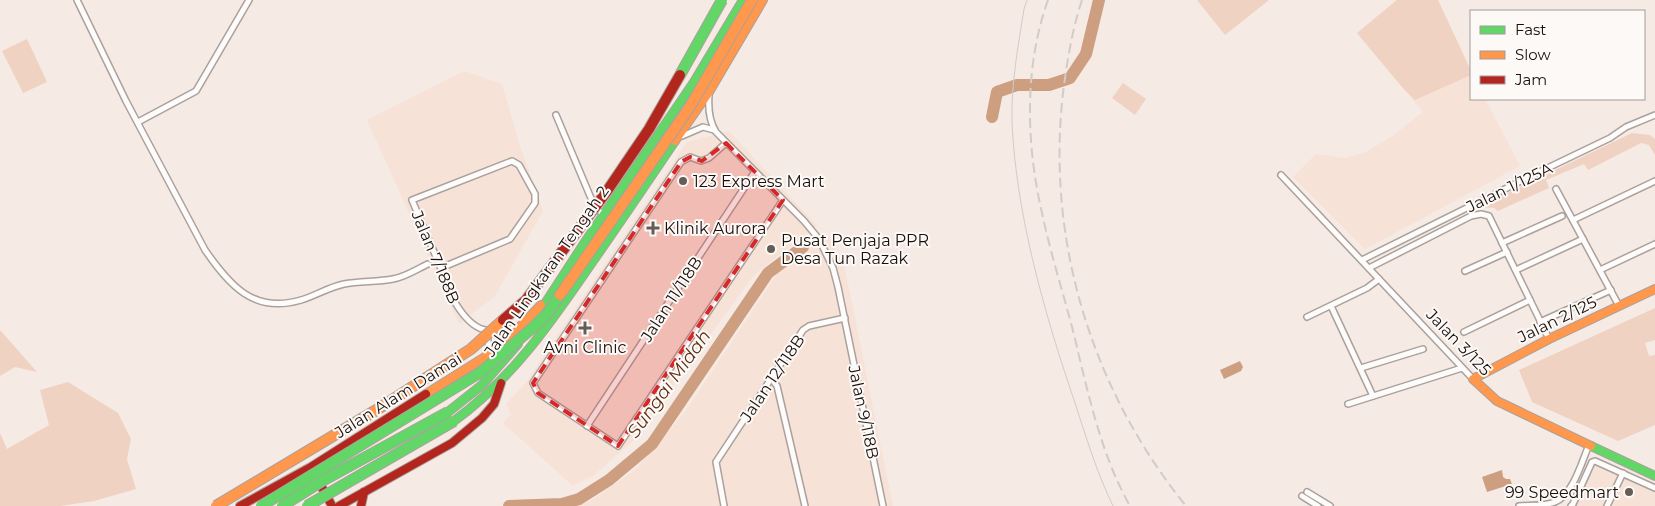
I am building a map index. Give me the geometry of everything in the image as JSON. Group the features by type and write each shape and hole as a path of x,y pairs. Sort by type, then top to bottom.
{"main road":[{"path":"216,506 378,409 470,349 526,300 607,191 649,130 722,0"},
{"name":"Jalan Lingkaran Tengah 2","path":"307,506 451,417 500,365 522,338 556,289 603,215 693,85 743,0"},
{"path":"261,506 481,372 544,318 590,254 691,105 752,0"},
{"name":"Jalan Lingkaran Tengah 2","path":"282,506 324,480 476,405 501,382 549,326 709,92 763,0"},
{"name":"Jalan Alam Damai","path":"240,506 311,467 484,358 520,326 556,289"},
{"name":"Jalan 2/125","path":"1473,379 1549,339 1655,289"},
{"name":"Jalan 3/125","path":"1473,379 1497,401 1655,476"},
{"path":"338,506 439,451 467,431 494,404 501,382"},
{"path":"311,467 332,506"},
{"path":"299,474 315,506"},
{"path":"361,506 364,492"}],"street":[{"path":"77,0 205,250 218,269 236,287 252,299 268,304 282,304 302,300 343,284 395,279 428,264"},
{"path":"138,122 196,91 249,0"},
{"path":"709,92 710,116 712,126 716,132"},
{"path":"556,115 593,203 603,215"},
{"name":"Jalan 1/125A","path":"1362,260 1655,115"},
{"path":"677,138 694,129 703,127 716,132"},
{"name":"Jalan 9/118B","path":"716,132 819,239 829,258 836,278 883,506"},
{"path":"726,143 709,158 701,161 690,157 681,162 532,383 538,393 618,446 783,200"},
{"name":"Jalan 7/188B","path":"441,268 510,239 536,203 532,188 519,165 512,161 412,200 456,304 462,313 485,331"},
{"name":"Jalan 11/118B","path":"587,426 754,173"},
{"name":"Jalan 3/125","path":"1281,175 1473,379"},
{"path":"1573,220 1655,181"},
{"path":"1556,189 1619,306"},
{"path":"1369,268 1471,216 1484,214 1489,216 1549,339"},
{"path":"1502,242 1562,216"},
{"path":"1516,270 1583,239"},
{"path":"1600,270 1655,244"},
{"path":"1465,272 1507,252"},
{"path":"1307,317 1367,288 1379,279"},
{"path":"1540,322 1611,290"},
{"path":"1464,332 1530,300"},
{"path":"1331,306 1373,396"},
{"name":"Jalan 12/118B","path":"724,506 716,462 803,330 809,326 844,318"},
{"path":"484,358 489,348 485,331 506,330 520,326"},
{"path":"1361,368 1423,349"},
{"path":"1348,404 1462,368"},
{"path":"771,378 777,386 805,506"},
{"path":"1519,506 1550,503 1558,501 1564,496 1572,486 1589,445"},
{"path":"1571,506 1574,504 1593,461 1655,488"},
{"path":"1608,506 1623,473"},
{"path":"1318,506 1307,495 1330,506"}],"highlighted area":[{"path":"726,143 783,200 618,446 538,393 533,383 681,162 690,157 702,161"}],"shaded area":[{"path":"1197,0 1269,0 1225,35"},
{"path":"1397,0 1438,0 1470,69 1470,100 1486,100 1520,166 1365,249 1293,177 1316,154 1344,158 1364,153 1394,135 1423,112 1357,33"},
{"path":"1397,0 1438,0 1470,69 1470,75 1415,100 1357,33"},
{"path":"27,39 47,82 23,93 2,51"},
{"path":"464,71 502,84 520,146 543,211 495,296 459,324 367,120"},
{"path":"1123,83 1146,99 1135,115 1112,98"},
{"path":"729,131 817,226 754,275 633,441 594,475 573,486 503,423 511,414 506,404 527,381 687,142"},
{"path":"1632,133 1650,135 1655,139 1655,155 1649,145 1641,143 1588,170 1584,164 1546,180 1549,188 1498,211 1494,208 1478,207"},
{"path":"829,236 845,269 893,506 554,506 589,502 635,470 685,412 782,266"},
{"path":"1655,308 1655,340 1645,343 1649,356 1655,355 1655,425 1618,441 1532,402 1519,370"},
{"path":"0,330 37,372 15,367 0,376"},
{"path":"1240,361 1243,367 1241,371 1224,379 1220,370"},
{"path":"68,382 118,413 131,439 127,459 136,489 94,501 60,506 0,506 0,433 7,449 49,425 40,390"},
{"path":"1594,463 1655,490 1655,506 1615,506 1608,503 1606,506 1575,506"},
{"path":"1502,470 1503,477 1510,479 1512,484 1487,492 1482,477"}],"waterway":[{"name":"Sungai Midah","path":"992,117 997,92 1017,85 1049,85 1070,78 1086,54 1099,0"},
{"name":"Sungai Midah","path":"509,506 562,504 579,499 609,480 652,444 768,273 803,247"}],"tram line":[{"path":"1027,0 1017,51 1012,108 1019,193 1034,264 1053,335 1092,455 1113,506"}],"railway":[{"path":"1048,0 1040,26 1031,79 1031,133 1037,187 1049,242 1095,418 1110,463 1130,506"},
{"path":"1082,0 1066,70 1060,148 1062,204 1070,258 1083,312 1101,363 1125,413 1153,461 1186,506"}],"traffic: fast":[{"path":"680,75 722,0"},
{"path":"528,330 585,242 694,82 743,0"},
{"path":"454,421 495,386 547,327 675,141"},
{"path":"261,506 481,372 544,318 560,295"},
{"path":"448,412 482,385 518,344"},
{"path":"282,506 324,480 448,412"},
{"path":"307,506 454,421"},
{"path":"1591,446 1655,476"}],"traffic: slow":[{"path":"560,295 691,105 752,0"},
{"path":"675,141 709,92 763,0"},
{"path":"1591,446 1497,401 1473,379 1549,339 1655,289"},
{"path":"426,394 504,343 541,305"},
{"path":"216,506 378,409 471,349 503,320"}],"traffic: jam":[{"path":"503,320 526,300 607,191 649,129 680,75"},
{"path":"339,506 452,443 482,418 494,404 501,383"},
{"path":"240,506 311,467 426,394"},
{"path":"312,469 332,506"},
{"path":"361,506 364,492"}],"place":[{"name":"123 Express Mart","path":"683,181"},
{"name":"Klinik Aurora","path":"653,228"},
{"name":"Pusat Penjaja PPR Desa Tun Razak","path":"771,249"},
{"name":"Avni Clinic","path":"585,328"},
{"name":"99 Speedmart","path":"1629,492"}]}
